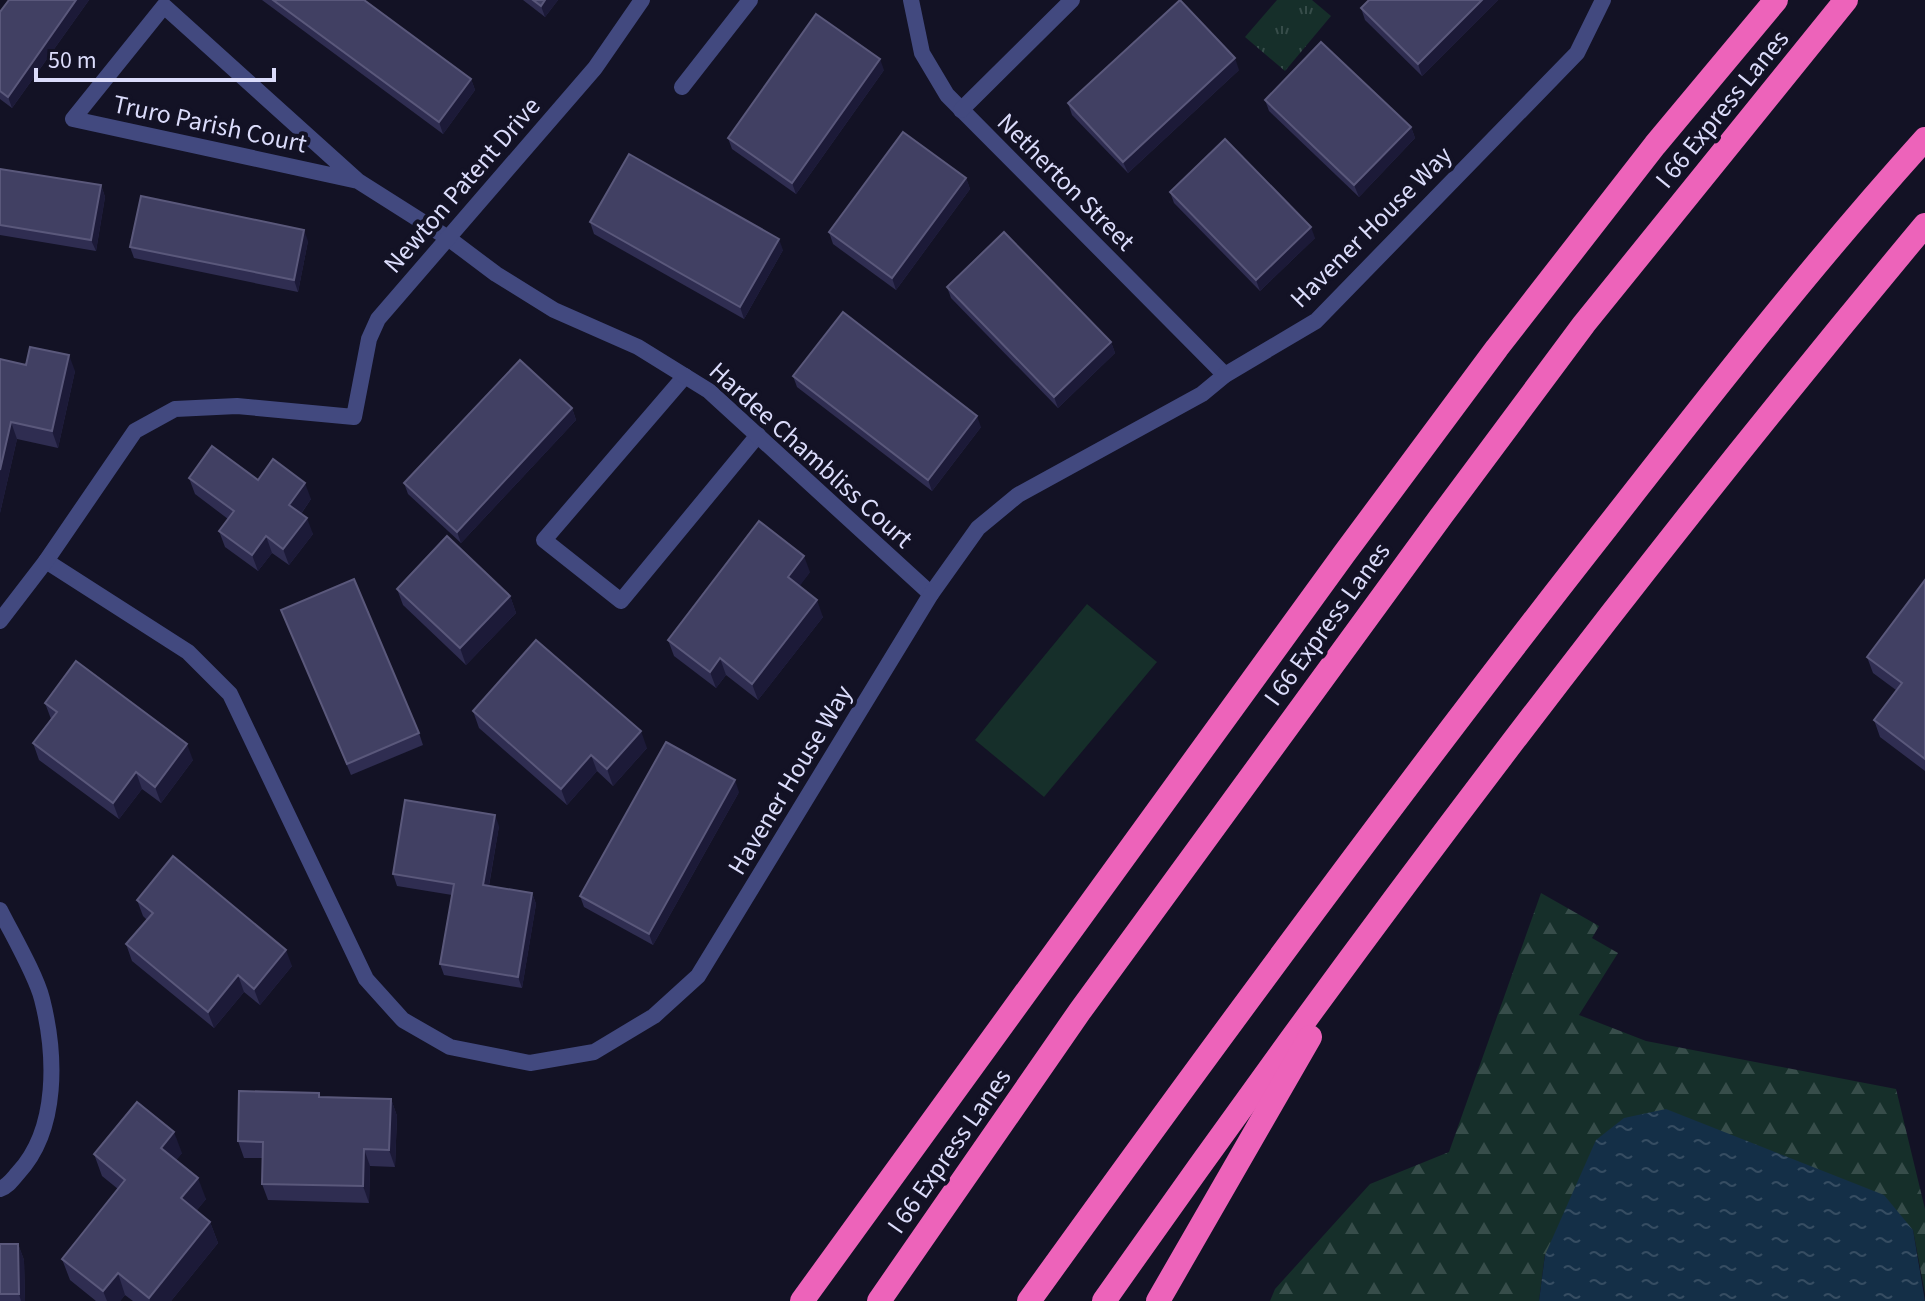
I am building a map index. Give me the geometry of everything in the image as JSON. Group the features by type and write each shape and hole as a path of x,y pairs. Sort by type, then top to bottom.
{"highway":[{"path":"802,1301 1497,348 1655,145 1776,0"},
{"name":"I 66 Express Lanes","path":"879,1301 1080,1011 1442,515 1584,324 1846,0"},
{"path":"1029,1301 1132,1157 1521,636 1750,345 1925,139"},
{"path":"1104,1301 1216,1141 1368,934 1602,627 1925,225"},
{"path":"1158,1301 1368,934"}],"street":[{"name":"Newton Patent Drive","path":"46,561 135,431 175,409 237,406 354,417 369,339 378,319 595,68 642,0"},
{"path":"682,87 750,0"},
{"name":"Netherton Street","path":"911,0 922,53 947,95 1225,375"},
{"path":"961,110 1072,0"},
{"name":"Havener House Way","path":"46,561 188,652 230,694 366,979 403,1020 450,1047 530,1063 594,1052 654,1016 698,976 931,594 978,528 1018,495 1202,394 1225,375 1316,321 1577,53 1603,0"},
{"name":"Truro Parish Court","path":"358,181 73,119 166,3 358,181 448,238"},
{"name":"Hardee Chambliss Court","path":"448,238 496,274 554,310 638,347 709,391 931,594"},
{"path":"685,376 544,540 621,601 758,435"},
{"path":"0,621 46,561"},
{"path":"0,910 42,996 51,1056 48,1113 31,1159 7,1186 0,1189"}],"green space":[{"path":"1277,0 1312,0 1331,16 1285,71 1245,37"},
{"path":"1087,604 1157,662 1044,797 975,740"},
{"path":"1541,893 1599,926 1592,938 1618,953 1579,1015 1646,1041 1896,1089 1925,1209 1925,1294 1913,1230 1545,1254 1539,1301 1270,1301 1275,1289 1370,1184 1449,1152"}],"water":[{"path":"1666,1109 1884,1195 1913,1230 1925,1301 1539,1301 1545,1255 1596,1140 1624,1118"}],"building":[{"path":"9,0 76,0 8,97 0,91 0,12"},
{"path":"273,0 364,0 471,79 439,122"},
{"path":"1180,0 1235,58 1123,162 1068,103"},
{"path":"1369,0 1482,0 1418,64 1361,8"},
{"path":"816,14 880,59 792,183 728,138"},
{"path":"1321,42 1411,127 1354,185 1265,100"},
{"path":"903,132 966,178 892,278 829,232"},
{"path":"1225,139 1311,227 1256,280 1170,192"},
{"path":"629,154 779,239 740,307 590,222"},
{"path":"0,169 101,185 91,240 0,225"},
{"path":"141,196 304,230 294,280 130,247"},
{"path":"1004,232 1111,342 1054,397 947,287"},
{"path":"843,312 977,416 928,480 793,376"},
{"path":"30,347 69,355 52,431 11,422 0,470 0,359 26,365"},
{"path":"520,360 572,408 457,532 404,483"},
{"path":"212,446 258,480 273,459 305,483 289,505 307,518 283,549 266,536 252,555 219,531 234,511 189,478"},
{"path":"759,521 804,556 788,577 817,600 752,684 720,658 710,672 668,640"},
{"path":"447,536 510,596 460,648 397,589"},
{"path":"354,579 419,733 347,764 281,610"},
{"path":"1925,580 1925,759 1874,720 1902,683 1867,657"},
{"path":"536,640 641,731 607,769 591,755 561,789 473,711"},
{"path":"76,661 187,744 155,787 136,772 113,803 33,743 57,712 45,703"},
{"path":"666,742 735,780 649,934 580,896"},
{"path":"405,800 495,815 483,885 532,893 518,977 440,964 454,884 393,874"},
{"path":"173,856 286,950 254,989 238,975 208,1012 126,944 153,913 137,900"},
{"path":"239,1091 391,1099 389,1150 364,1149 363,1186 262,1184 263,1142 238,1141"},
{"path":"137,1102 174,1132 161,1148 198,1178 181,1198 210,1222 149,1298 118,1273 103,1291 62,1259 125,1180 94,1154"},
{"path":"0,1244 18,1244 19,1294 0,1294"}]}
